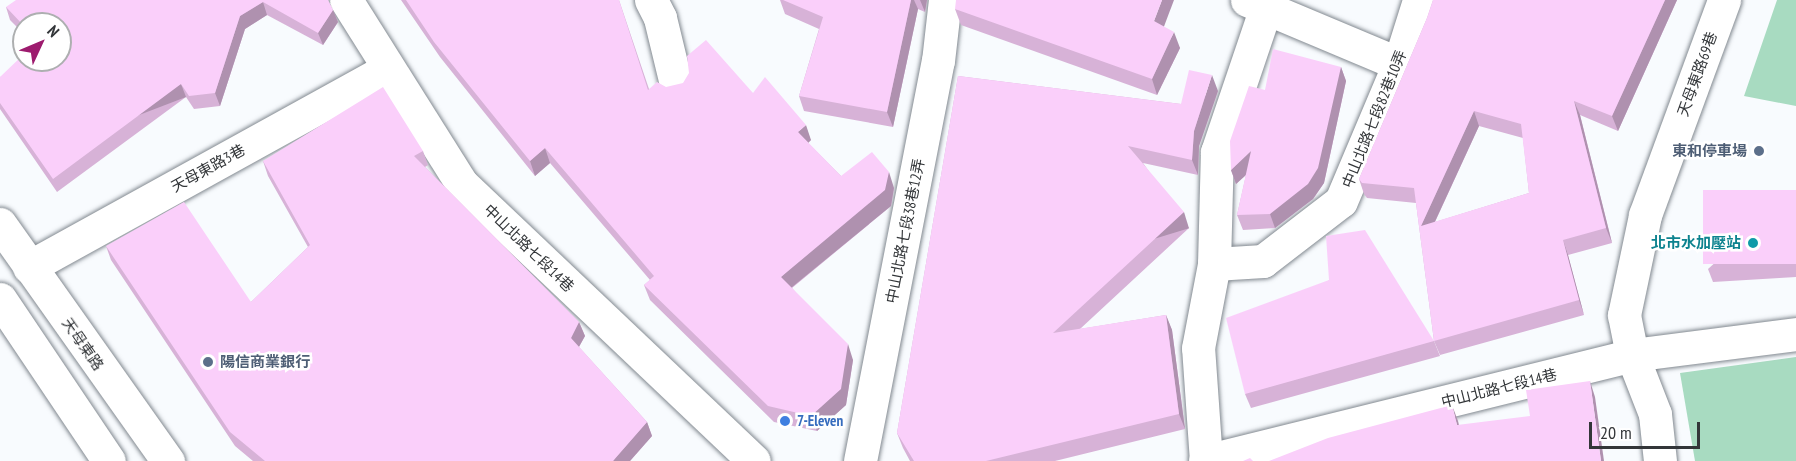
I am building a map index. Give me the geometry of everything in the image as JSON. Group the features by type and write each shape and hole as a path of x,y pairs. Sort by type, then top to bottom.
{"street":[{"name":"中山北路七段14巷","path":"346,0 462,184 734,455"},
{"path":"651,0 660,18 676,84"},
{"name":"中山北路七段38巷12弄","path":"860,461 938,61 945,0"},
{"name":"中山北路七段82巷10弄","path":"1214,264 1263,261 1341,201 1399,63 1419,0"},
{"name":"天母東路69巷","path":"1660,461 1655,414 1632,355 1624,315 1645,214 1724,0"},
{"path":"1206,461 1198,348 1214,264 1217,152 1256,4 1399,63"},
{"name":"天母東路3巷","path":"29,267 388,69"},
{"name":"天母東路","path":"0,224 168,461"},
{"path":"0,298 109,461"},
{"name":"中山北路七段14巷","path":"1206,461 1632,355 1796,334"}],"green space":[{"path":"1777,0 1796,0 1796,106 1744,96"},
{"path":"1796,357 1796,461 1695,461 1680,373"}],"building":[{"path":"16,0 328,0 333,10 318,33 263,2 240,16 215,93 189,96 181,84 53,179 0,103 0,77 12,66 12,72 72,72 72,12 12,13 6,7"},
{"path":"406,0 619,0 648,90 657,82 666,87 683,83 689,73 687,56 706,40 753,93 765,77 806,125 798,132 841,176 872,152 889,172 885,190 781,277 848,344 841,389 811,416 768,406 644,285 654,276 545,148 530,161 434,42"},
{"path":"783,0 911,0 887,112 799,96 823,17"},
{"path":"956,0 1162,0 1154,21 1174,32 1152,79 955,9"},
{"path":"1433,0 1665,0 1612,116 1574,101 1606,228 1563,240 1579,300 1434,341 1414,188 1362,183 1359,179","holes":["1474,111 1521,124 1529,193 1421,226"]},
{"path":"1273,49 1341,67 1318,168 1308,184 1270,214 1237,215 1251,151 1231,170 1230,141 1249,86 1265,90"},
{"path":"1189,70 1212,75 1194,131 1192,160 1128,146 1184,212 1053,333 1166,315 1179,414 986,461 914,461 897,433 958,76 1181,104"},
{"path":"383,87 423,151 414,156 579,322 571,338 647,422 613,461 265,461 230,432 106,246 184,202 251,302 310,245 263,161"},
{"name":"北市水加壓站","path":"1703,190 1796,190 1796,264 1703,264"},
{"path":"1365,230 1434,341 1245,394 1226,318 1329,280 1326,236"},
{"path":"1590,381 1601,461 1269,461 1328,438 1452,405 1457,425 1530,416 1526,390"}],"place":[{"name":"東和停車場","path":"1759,151"},
{"name":"北市水加壓站","path":"1753,243"},
{"name":"陽信商業銀行","path":"208,362"},
{"name":"7-Eleven","path":"785,421"}]}
